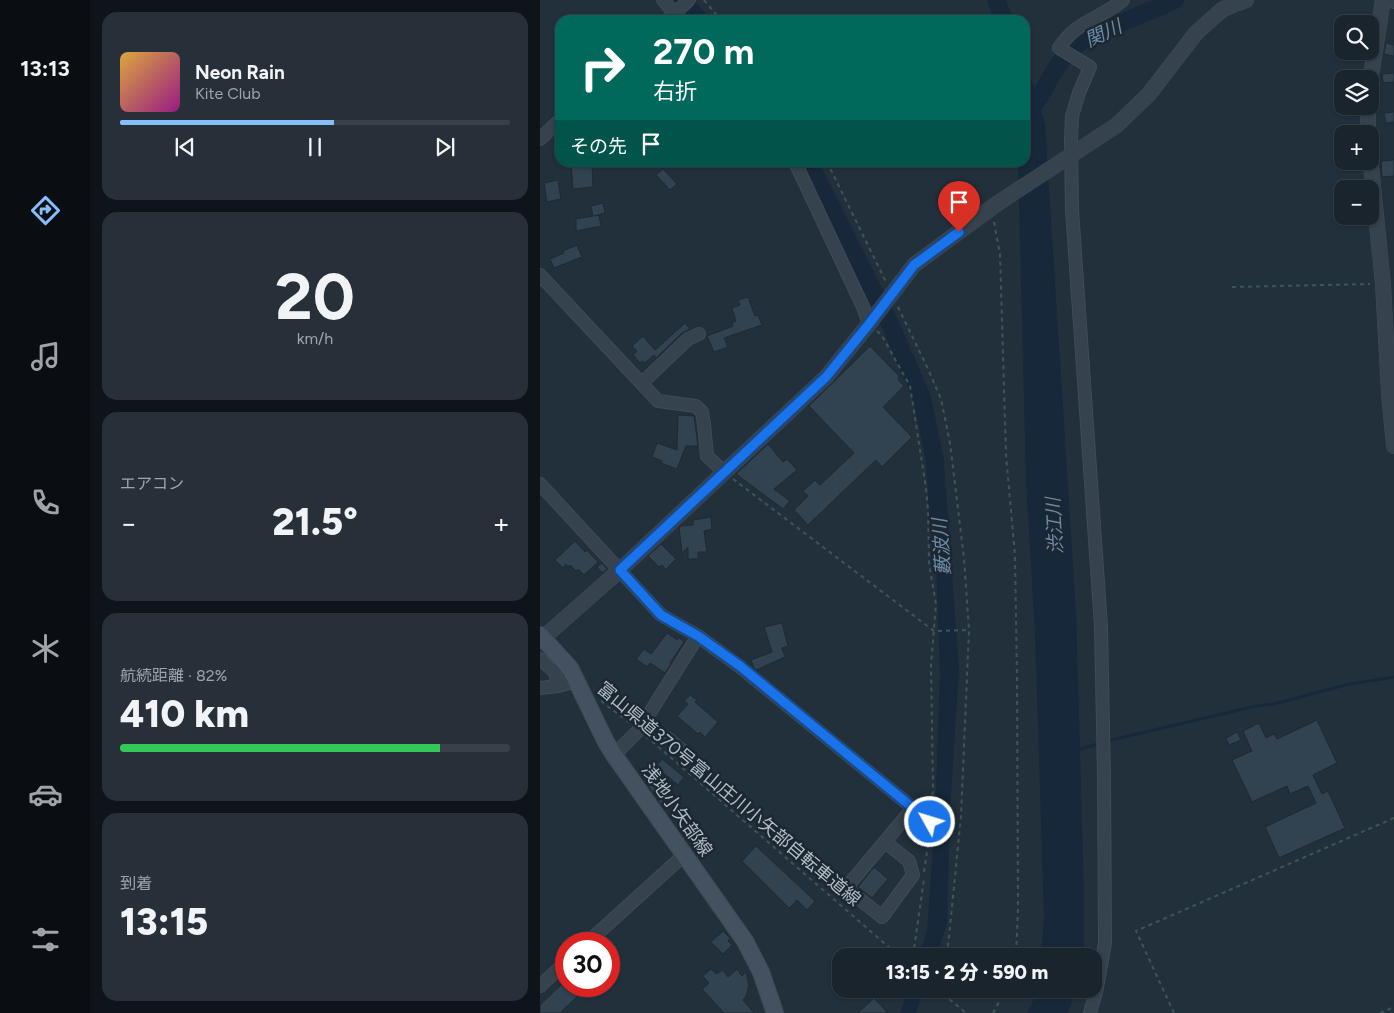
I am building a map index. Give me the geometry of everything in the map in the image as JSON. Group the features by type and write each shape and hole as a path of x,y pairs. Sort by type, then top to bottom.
{"main road":[{"name":"浅地小矢部線","path":"542,636 570,668 614,755 745,941 761,972 775,1013"}],"street":[{"path":"663,0 672,15"},
{"path":"676,15 689,0"},
{"path":"1090,1013 1097,988 1105,943 1101,626 1069,156 1072,116 1078,93 1090,67 1059,48 1065,38 1078,27 1116,6 1123,0"},
{"path":"542,636 620,570 826,377 872,321 914,265 993,207 1117,125 1149,94 1196,33 1223,9 1246,0"},
{"path":"1372,70 1383,0"},
{"path":"1389,0 1394,2"},
{"path":"540,139 555,125"},
{"path":"797,167 864,309 872,321"},
{"path":"1372,170 1388,284 1389,394 1394,446"},
{"path":"540,275 658,401 696,406 702,412 707,456 724,472"},
{"path":"642,383 688,340 699,334"},
{"path":"540,484 661,615 698,636 740,666 930,822"},
{"path":"614,755 639,730 698,636"},
{"path":"540,660 555,672 558,686"},
{"path":"540,688 576,681"},
{"path":"886,842 909,860 912,875 882,917 846,888 913,808"},
{"path":"599,932 684,855"},
{"path":"540,986 555,972"}],"path":[{"path":"704,0 717,15"},
{"path":"829,167 889,296 924,361 941,399 951,452 964,558 969,630 961,816 948,948"},
{"path":"993,207 1000,254 1006,455 1015,555 1018,908 1016,948"},
{"path":"1232,286 1388,284"},
{"path":"872,321 910,386 926,488 929,564 936,604 931,665 933,788 914,948"},
{"path":"724,472 934,631 969,630"},
{"name":"富山県道370号富山庄川小矢部自転車道線","path":"597,697 639,730 890,948"},
{"path":"1174,1013 1136,931 1394,818"},
{"path":"948,998 966,1013"},
{"path":"993,1013 1001,998"},
{"path":"1380,1013 1394,1007"}],"water":[{"path":"1030,75 1045,124 1076,613 1084,948 1042,948 1044,919 1035,633 1026,481 1018,167 1030,167"},
{"path":"946,489 959,669 950,810 947,924 939,948 921,948 927,930 935,820 940,672 931,495"},
{"path":"905,998 921,998 916,1013 900,1013"},
{"path":"1034,998 1074,998 1067,1013 1027,1013"}],"building":[{"path":"1386,43 1394,45 1394,56 1384,54"},
{"path":"1394,73 1394,82 1383,83 1382,74"},
{"path":"1394,112 1394,122 1386,123 1384,113"},
{"path":"1394,160 1394,176 1382,177 1381,161"},
{"path":"571,167 592,167 593,187 573,189"},
{"path":"663,169 677,184 670,190 656,175"},
{"path":"558,180 561,199 547,202 544,183"},
{"path":"603,203 605,213 594,216 599,215 601,226 576,231 576,219 593,216 591,206"},
{"path":"577,245 582,257 554,268 550,259"},
{"path":"748,297 755,316 758,315 762,325 724,338 728,347 714,352 707,336 733,326 732,323 736,321 732,308 740,305 738,300"},
{"path":"685,323 690,329 682,333 656,358 654,355 645,363 642,361 640,363 633,355 637,351 632,346 643,336 655,350"},
{"path":"870,346 899,376 898,380 904,386 883,407 912,437 882,467 876,460 808,525 794,510 808,496 803,491 815,480 820,485 854,453 809,406"},
{"path":"678,415 694,416 698,446 686,446 677,469 661,463 662,461 652,457 657,443 677,450"},
{"path":"768,444 783,462 787,459 797,470 774,489 790,501 783,509 736,474"},
{"path":"711,517 712,529 704,531 707,552 698,552 698,559 688,559 688,547 682,553 679,527 693,525 693,520"},
{"path":"575,541 598,562 584,575 570,565 568,567 566,564 563,568 555,560"},
{"path":"661,544 676,559 666,569 662,565 659,567 648,556"},
{"path":"602,563 607,569 602,573 597,567"},
{"path":"782,623 788,646 782,648 785,657 756,670 751,660 772,652 764,627"},
{"path":"667,633 677,640 679,638 684,642 665,673 650,663 647,667 636,659 644,649 651,654"},
{"path":"690,695 697,700 695,702 718,722 705,737 700,732 698,734 677,716 688,704 684,701"},
{"path":"1317,720 1337,763 1313,775 1322,794 1328,791 1345,828 1279,858 1265,827 1316,803 1308,786 1290,794 1287,786 1252,802 1232,760 1252,751 1243,731 1259,723 1266,738 1274,734 1277,739"},
{"path":"670,730 694,750 687,759 662,739"},
{"path":"1237,732 1241,740 1229,745 1226,738"},
{"path":"662,759 684,777 678,785 656,767"},
{"path":"647,774 669,805 664,809 642,777"},
{"path":"756,846 815,901 807,910 797,900 789,908 742,861"},
{"path":"874,867 888,879 872,898 858,887"},
{"path":"723,931 730,938 728,941 732,945 723,954 711,942"},
{"path":"711,969 716,974 723,970 728,977 737,969 742,976 746,972 749,986 743,1000 754,1013 724,1013 702,989 709,983 703,976"},
{"path":"555,991 555,997 577,997 560,1013 540,1013 540,1005"},
{"path":"874,998 888,1013 858,1013"}],"waterway":[{"name":"藪波川","path":"682,0 695,15"},
{"name":"渋江川","path":"996,0 1002,15"},
{"name":"関川","path":"1030,110 1060,63 1080,42 1175,0"},
{"name":"藪波川","path":"812,167 891,326 922,398 935,461 938,515"},
{"path":"1107,741 1256,706 1274,704 1345,685 1394,677"},
{"path":"1078,750 1101,743"}],"route":[{"path":"930,822 740,666 698,636 661,615 620,570 826,377 914,265 959,232"}]}
